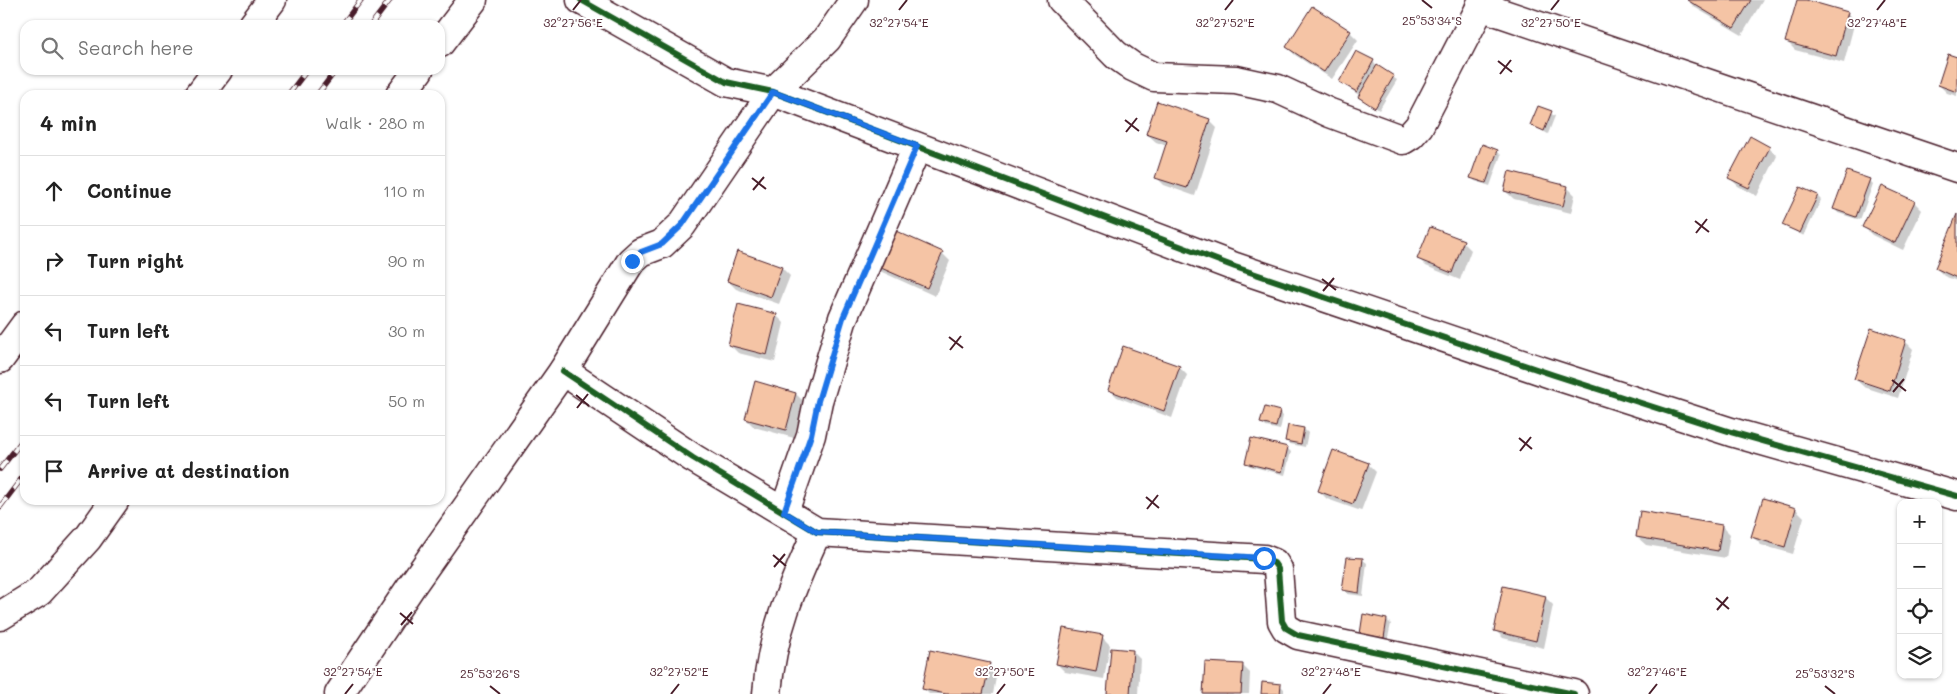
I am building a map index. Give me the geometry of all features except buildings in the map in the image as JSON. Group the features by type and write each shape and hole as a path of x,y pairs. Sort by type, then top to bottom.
{"street":[{"path":"257,20 272,0"},
{"path":"445,36 473,0"},
{"path":"581,0 726,82 773,92 1235,267 1554,375 1731,432 1957,496"},
{"path":"339,694 410,588 563,371 632,261 641,252 662,244 682,225 773,92 827,39 854,0"},
{"path":"1062,0 1116,55 1133,67 1154,77 1236,80 1278,90 1330,113 1403,140 1411,135 1419,126 1482,3 1957,168"},
{"path":"203,90 214,75"},
{"path":"404,90 415,75"},
{"path":"784,512 811,435 818,401 843,318 917,146"},
{"path":"0,359 20,332"},
{"path":"563,371 693,458 817,532 1264,558 1278,569 1282,621 1286,628 1298,635 1574,694"},
{"path":"0,616 39,592 88,538 111,505"},
{"path":"767,694 781,616 791,588 817,532"}],"railway":[{"path":"346,20 361,0"},
{"path":"375,20 390,0"},
{"path":"292,90 303,75"},
{"path":"321,90 332,75"},
{"path":"0,469 20,443"},
{"path":"0,507 20,481"}],"cycle path":[{"path":"581,0 726,82 773,92 1235,267 1554,375 1731,432 1957,496"},
{"path":"563,371 693,458 817,532 1264,559 1274,563 1278,569 1282,621 1286,628 1298,635 1574,694"}],"route":[{"path":"632,261 641,252 662,244 682,225 710,181 773,92 917,146 843,318 818,401 811,435 784,512 817,532 1226,558 1264,558"}]}
